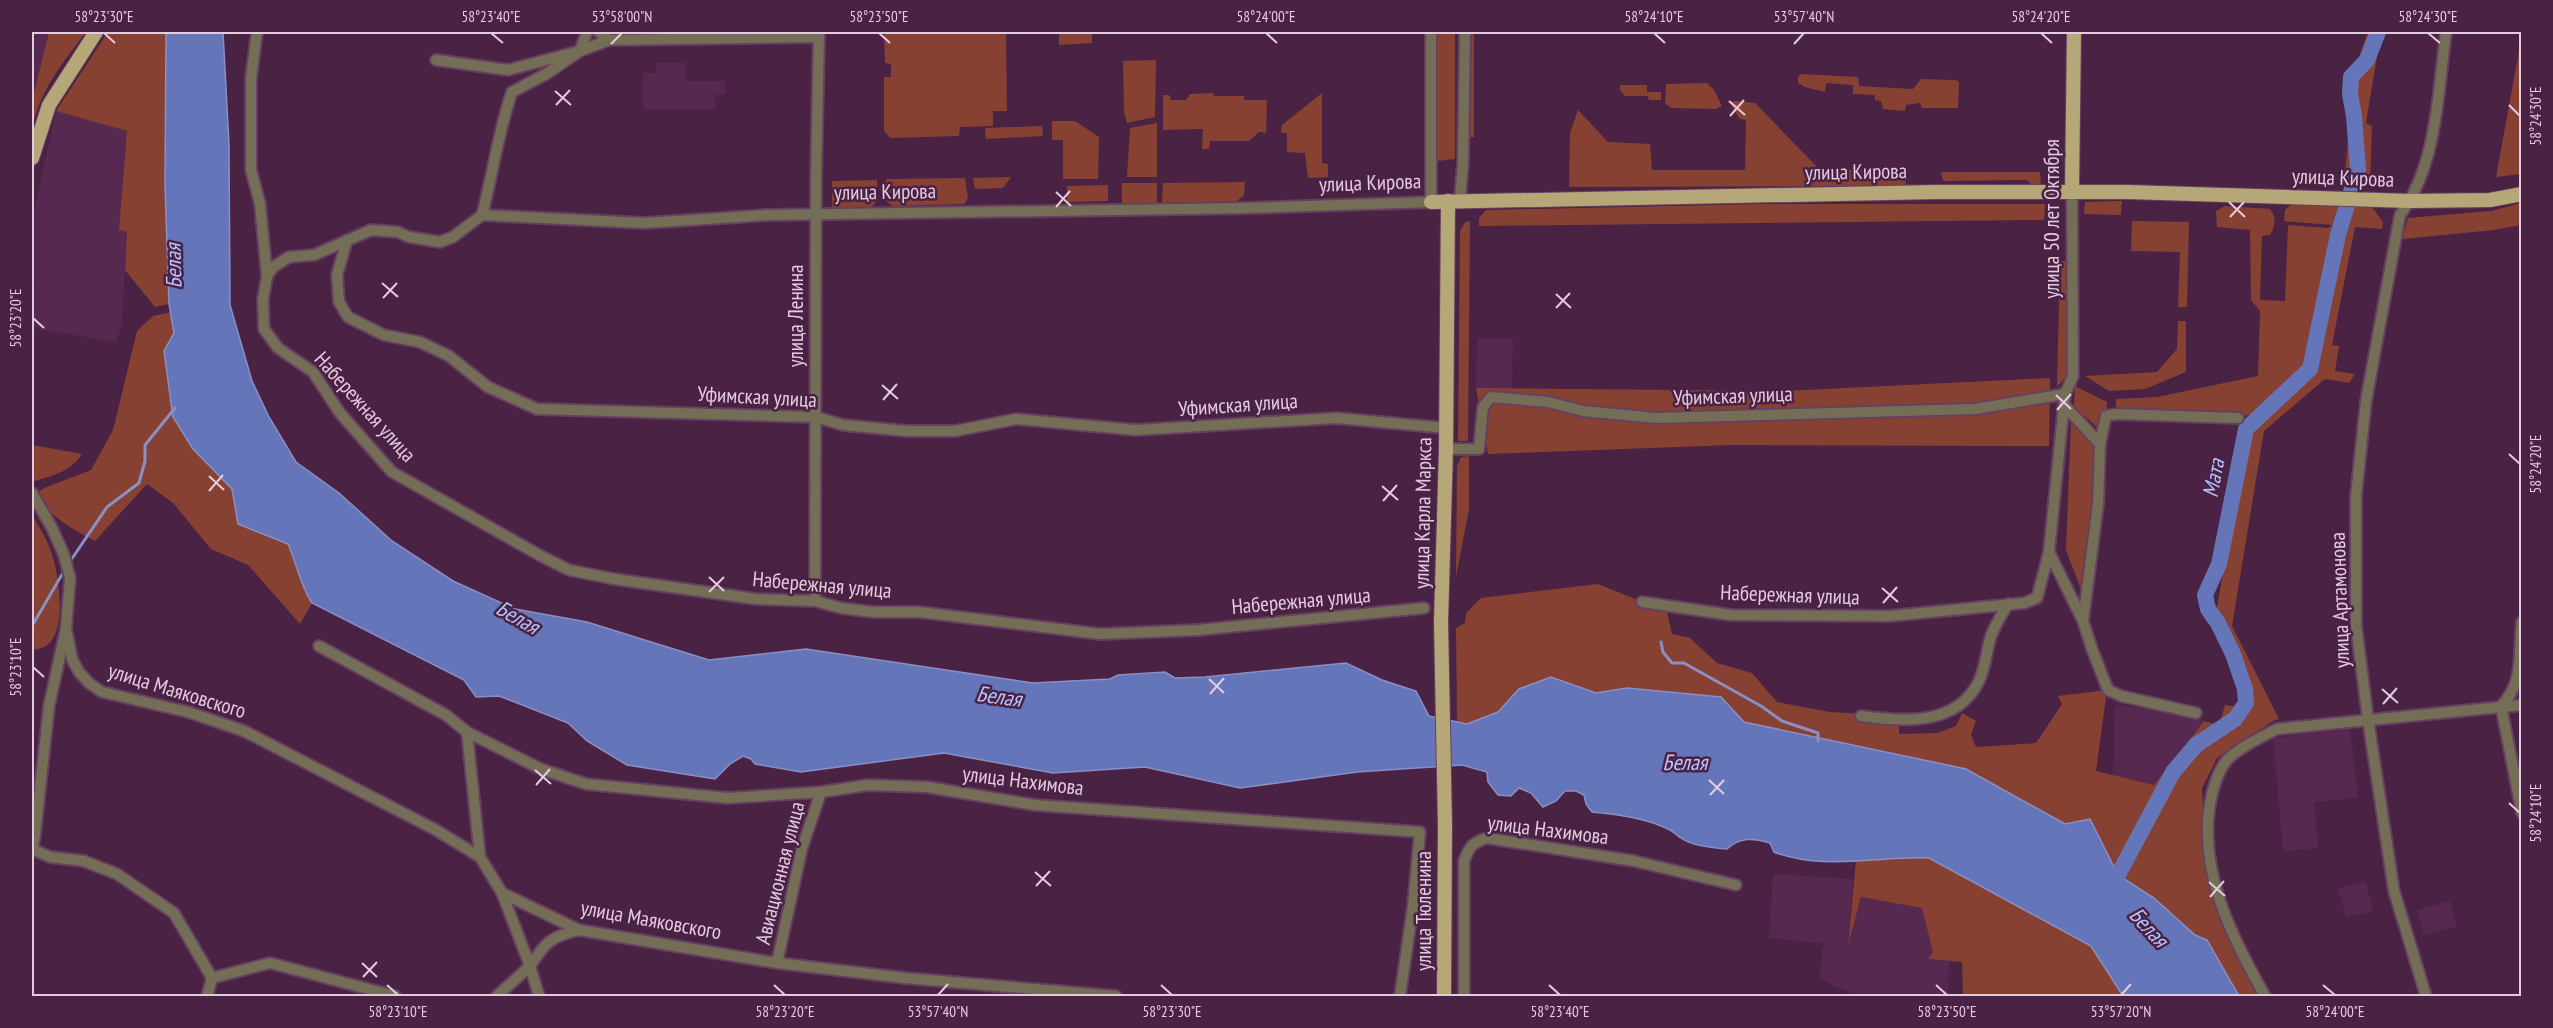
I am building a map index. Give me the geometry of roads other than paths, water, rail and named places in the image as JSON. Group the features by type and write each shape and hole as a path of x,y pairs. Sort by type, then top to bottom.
{"main road":[{"path":"32,158 49,105 96,32"},
{"name":"улица 50 лет Октября","path":"2072,191 2074,32"},
{"name":"улица Кирова","path":"1431,202 2072,191 2410,201 2490,200 2522,194"},
{"name":"улица Карла Маркса","path":"1445,826 1441,622 1454,201"},
{"name":"улица Тюленина","path":"1444,996 1445,826"}],"street":[{"path":"257,32 251,78 251,170 260,204 267,276"},
{"path":"267,276 273,267 289,257 314,255 371,230 398,232 409,237 440,242 453,237 482,215 493,174 503,116 512,92 546,74 580,51 587,32"},
{"path":"599,32 609,40"},
{"path":"1431,32 1431,202"},
{"name":"улица Карла Маркса","path":"1454,201 1464,163 1465,32"},
{"name":"улица Артамонова","path":"2426,996 2394,891 2368,719 2356,625 2356,496 2366,401 2400,215 2410,201 2428,160 2446,32"},
{"path":"436,60 508,70 580,51 609,40 669,35 819,34"},
{"name":"улица Ленина","path":"815,601 819,34"},
{"name":"улица 50 лет Октября","path":"2037,598 2049,552 2065,400 2073,376 2072,191"},
{"name":"улица Кирова","path":"482,215 644,223 816,214 1248,208 1431,202"},
{"name":"Уфимская улица","path":"347,240 337,275 339,302 348,317 384,335 420,342 449,356 488,387 537,409 816,417 843,425 907,431 956,431 1016,419 1136,430 1336,418 1446,428"},
{"name":"Набережная улица","path":"267,276 263,300 264,329 278,348 313,372 340,413 392,472 569,570 614,579 756,599 815,601 841,608 873,612 919,612 1100,633 1198,630 1424,608"},
{"name":"Уфимская улица","path":"1446,449 1479,449 1483,407 1491,397 1548,402 1583,411 1656,418 1975,409 2065,400"},
{"path":"2065,400 2100,444"},
{"path":"2084,621 2098,504 2100,444 2106,416 2116,414 2238,418"},
{"path":"32,493 52,528 64,555 70,578 66,628 49,706 32,850 50,857 84,861 117,874 174,914 212,978 207,996"},
{"path":"2049,552 2084,621 2092,650 2108,690 2121,696 2196,713"},
{"name":"Набережная улица","path":"1642,602 1731,615 1890,616 2025,603 2037,598"},
{"path":"1861,717 1900,721 1946,715 1968,698 1980,680 1991,636 2008,604"},
{"path":"2501,706 2512,695 2518,679 2522,622"},
{"name":"улица Маяковского","path":"66,628 72,659 79,672 102,692 188,712 244,731 436,830 480,857 502,893 579,930 777,963 905,978 1116,996"},
{"name":"улица Нахимова","path":"319,646 446,715 467,732 541,769 586,784 728,798 821,792 868,785 927,787 1035,806 1420,832 1413,906 1400,996"},
{"path":"2265,996 2238,948 2219,896 2209,851 2208,824 2216,779 2226,762 2246,746 2277,729 2522,705"},
{"path":"2501,706 2522,813"},
{"path":"467,732 480,857"},
{"name":"Авиационная улица","path":"777,963 802,848 821,792"},
{"name":"улица Нахимова","path":"1464,996 1464,861 1468,849 1475,841 1487,838 1634,861 1736,885"},
{"path":"502,893 539,996"},
{"path":"497,996 530,966 549,940 579,930"},
{"path":"212,978 270,963 394,996"}],"water":[{"name":"Белая","path":"166,32 223,32 229,144 230,305 252,381 269,417 296,462 339,493 392,541 453,581 515,609 587,622 709,660 806,649 1033,683 1110,679 1118,675 1165,672 1175,678 1205,677 1346,663 1382,680 1416,691 1429,716 1467,724 1498,712 1519,689 1551,677 1596,693 1627,688 1721,697 1744,722 1966,769 2065,824 2090,819 2118,875 2154,898 2195,935 2207,940 2239,996 2123,996 2091,946 1929,858 1812,861 1774,852 1770,843 1758,840 1737,842 1727,849 1703,846 1686,841 1652,822 1622,815 1592,812 1586,804 1584,795 1576,791 1565,791 1556,801 1543,807 1531,793 1519,788 1511,796 1498,795 1488,782 1487,772 1462,765 1357,772 1240,788 1145,767 1053,773 944,753 801,772 755,764 751,759 743,756 730,764 715,779 627,765 587,741 568,723 499,696 476,697 464,680 312,603 304,589 288,544 238,524 232,489 193,449 173,417 164,351 174,333 169,304 165,185"}],"waterway":[{"name":"Мата","path":"2101,891 2118,875 2173,772 2196,745 2235,719 2246,703 2245,689 2233,654 2218,623 2208,609 2205,595 2219,564 2246,429 2310,369 2338,235 2358,169 2350,94 2351,77 2367,60 2378,32"},
{"path":"69,563 107,507 139,483 145,461 145,445 175,408"},
{"path":"32,626 64,571"},
{"path":"1661,642 1663,652 1672,663 1684,663 1761,706 1782,721 1818,733 1818,741"}]}
